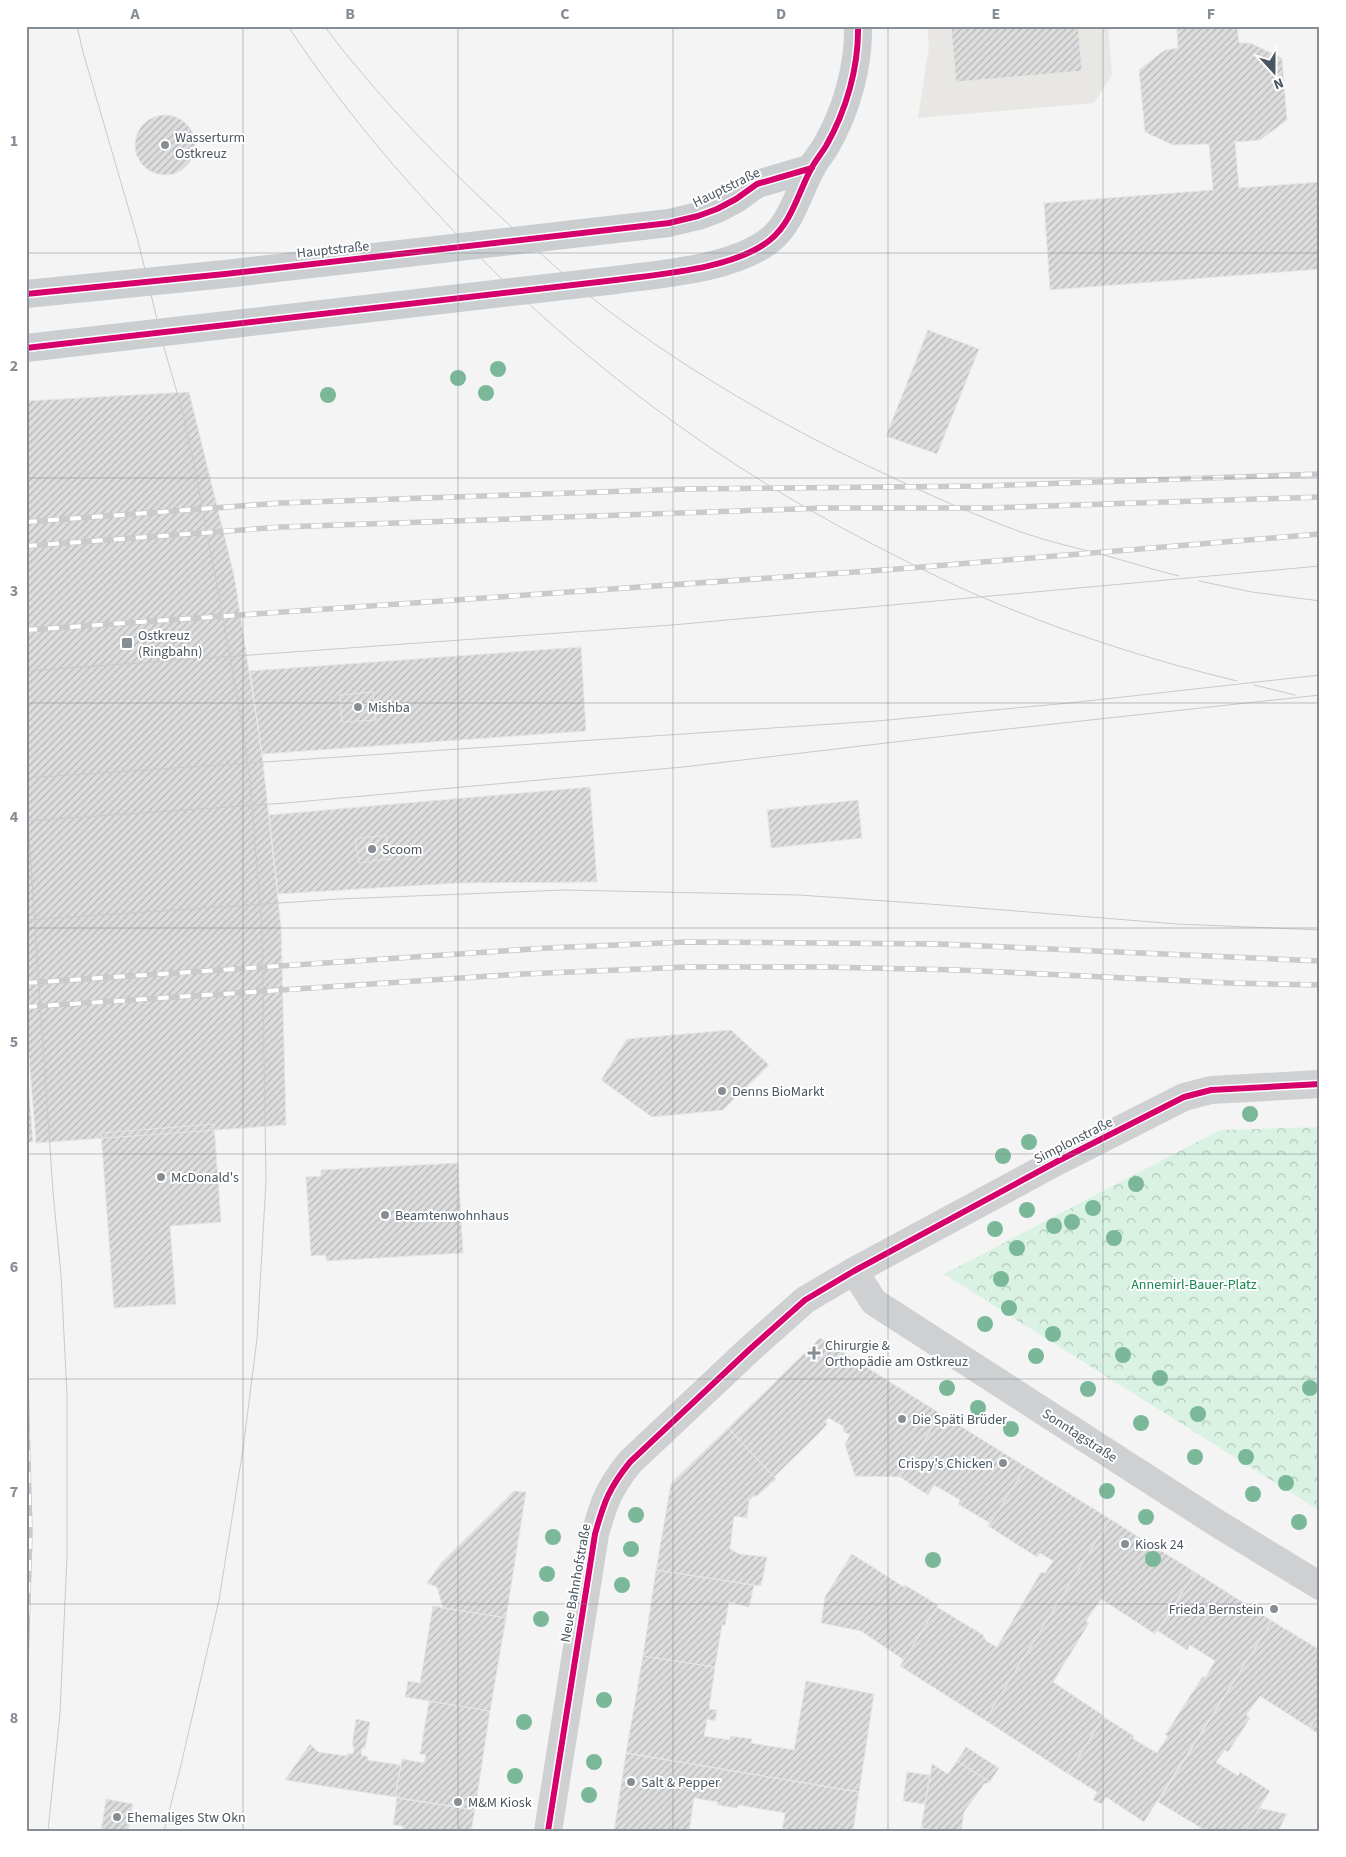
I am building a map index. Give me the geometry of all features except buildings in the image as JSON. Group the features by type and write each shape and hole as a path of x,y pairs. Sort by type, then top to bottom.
{"main road":[{"path":"26,348 413,304 700,268 741,255 769,241 785,224 812,168 826,146 846,103 856,58 858,26"},
{"name":"Hauptstraße","path":"26,294 244,272 669,223 698,216 716,209 736,199 758,184 812,168"}],"street":[{"name":"Simplonstraße","path":"854,1271 1058,1161 1184,1098 1211,1090 1320,1084"},
{"name":"Sonntagstraße","path":"854,1271 874,1302 1215,1522 1320,1586"},
{"name":"Neue Bahnhofstraße","path":"548,1831 595,1534 603,1504 615,1481 630,1462 805,1300 854,1271"}],"shaded area":[{"path":"927,26 1108,26 1112,75 1094,103 918,118 929,47"}],"green space":[{"name":"Annemirl-Bauer-Platz","path":"1320,1127 1320,1511 944,1274 1220,1130"}],"tram line":[{"path":"77,26 138,241 163,344 181,406 194,464 244,738 250,781 262,929 266,1181 257,1339 243,1449 219,1600 164,1831"},
{"path":"288,26 360,125 440,217 498,275 590,357 687,431 789,498 842,528 962,588 1015,611 1109,645 1237,681"},
{"path":"324,26 368,81 440,158 490,207 599,303 689,367 785,424 851,458 988,520 1064,545 1179,576"},
{"path":"26,671 672,625 1320,566"},
{"path":"1199,581 1252,592 1320,601"},
{"path":"26,778 877,721 1069,703 1320,675"},
{"path":"1254,685 1295,695"},
{"path":"26,821 286,803 683,767 1320,695"},
{"path":"26,793 53,1192 61,1275 67,1395 67,1556 60,1713 48,1831"},
{"path":"26,920 339,899 564,890 799,895 1177,924 1320,930"}],"railway":[{"path":"26,522 281,503 686,489 983,486 1320,474"},
{"path":"26,546 282,527 824,508 989,508 1320,497"},
{"path":"26,630 898,569 1320,534"},
{"path":"26,983 547,948 686,942 939,944 1320,961"},
{"path":"26,1007 523,974 687,967 824,967 959,970 1230,983 1320,985"},
{"path":"26,1384 30,1533 26,1664"}],"cycle path":[{"path":"26,348 654,275 696,269 737,258 755,250 778,233 794,207 814,163 826,146 840,118 850,88 854,73 858,26"},
{"path":"26,294 225,274 669,223 717,209 736,199 757,184 812,168"},
{"path":"548,1831 595,1534 608,1496 630,1462 805,1300 854,1271 1058,1161 1184,1097 1211,1090 1320,1084"}],"place":[{"name":"Wasserturm Ostkreuz","path":"165,145"},
{"name":"Ostkreuz (Ringbahn)","path":"127,643"},
{"name":"Mishba","path":"358,707"},
{"name":"Scoom","path":"372,849"},
{"name":"Denns BioMarkt","path":"722,1091"},
{"name":"McDonald's","path":"161,1177"},
{"name":"Beamtenwohnhaus","path":"385,1215"},
{"name":"Chirurgie & Orthopädie am Ostkreuz","path":"814,1353"},
{"name":"Die Späti Brüder","path":"902,1419"},
{"name":"Crispy's Chicken","path":"1003,1463"},
{"name":"Kiosk 24","path":"1125,1544"},
{"name":"Frieda Bernstein","path":"1274,1609"},
{"name":"Salt & Pepper","path":"631,1782"},
{"name":"M&M Kiosk","path":"458,1802"},
{"name":"Ehemaliges Stw Okn","path":"117,1817"}]}
